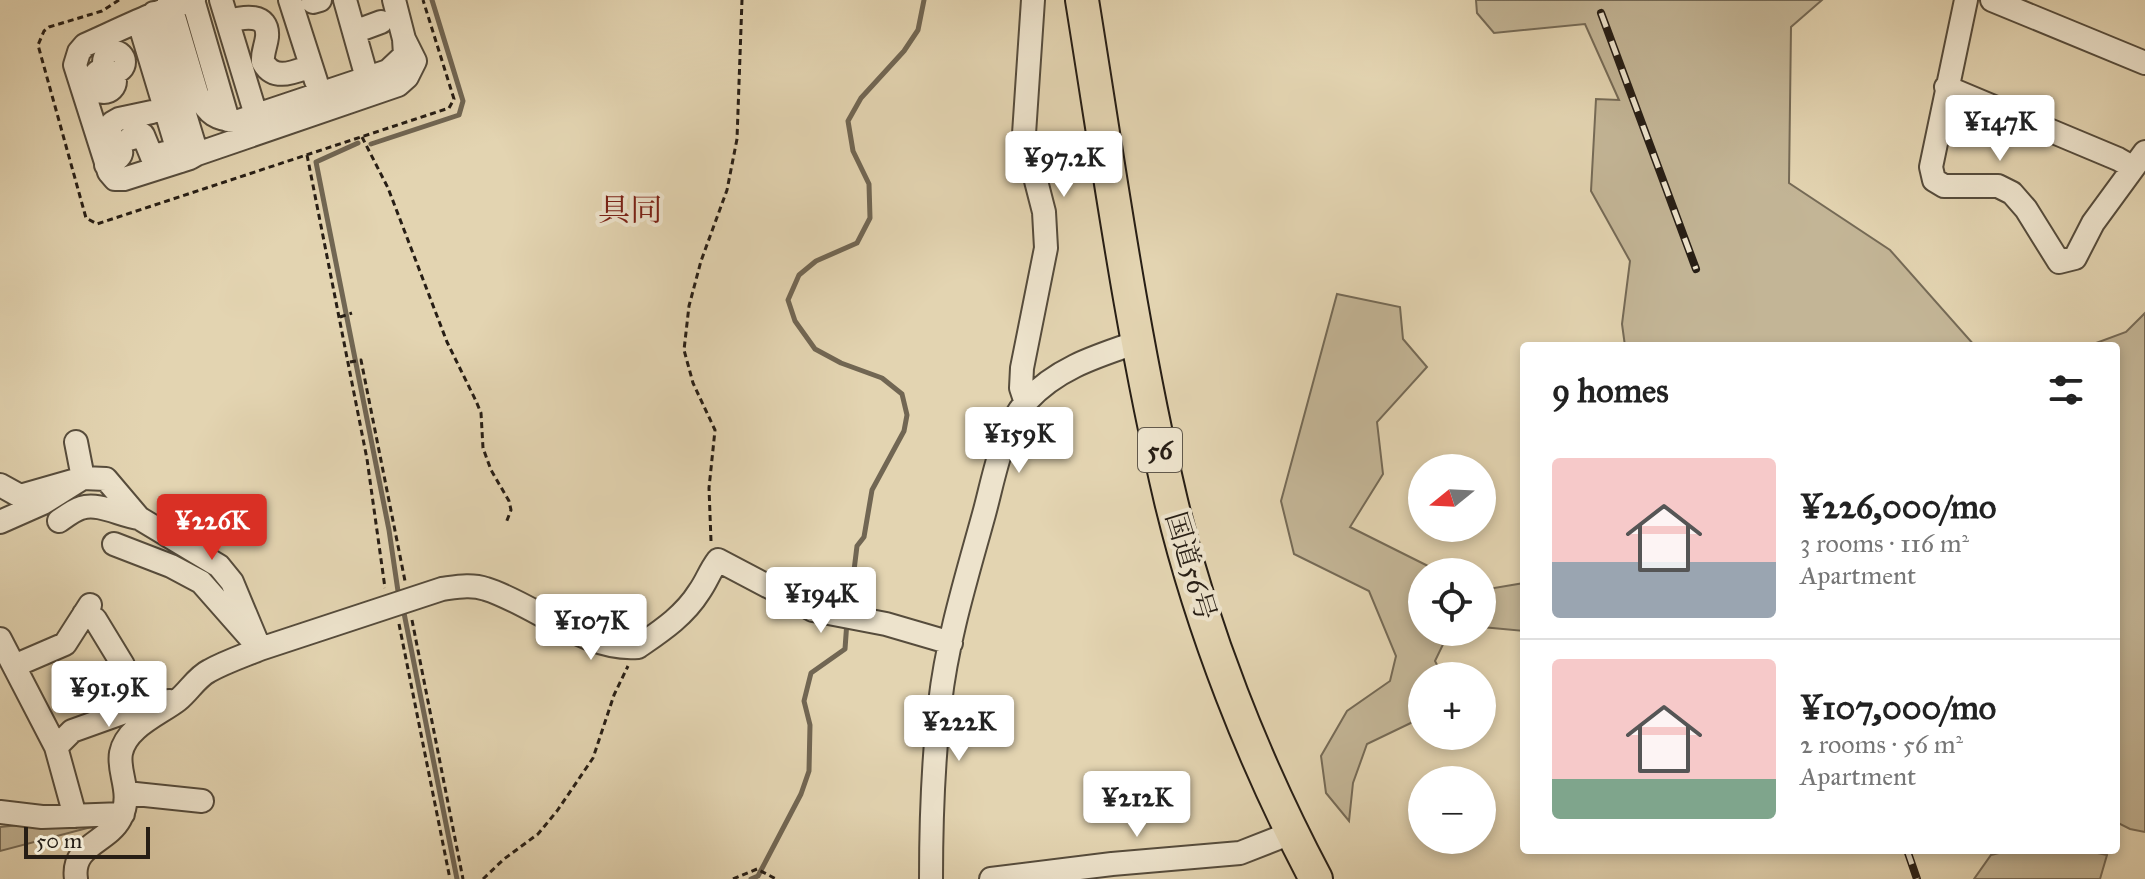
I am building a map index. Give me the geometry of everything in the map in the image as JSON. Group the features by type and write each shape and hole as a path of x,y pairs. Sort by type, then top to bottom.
{"highway":[{"name":"国道56号","path":"1082,0 1138,342 1171,503 1206,620 1247,733 1291,833 1316,879"}],"street":[{"path":"228,120 193,0 127,50 106,165 115,179 124,179 398,85 407,77 415,61 404,39"},
{"path":"290,0 320,93"},
{"path":"345,0 367,78"},
{"path":"127,50 201,101 212,116 239,121 388,71 405,55 394,0"},
{"path":"1026,403 1021,388 1022,368 1046,248 1044,212 1024,134 1033,0"},
{"path":"1966,0 1931,167 1934,180 1944,186 1998,186 2012,193 2026,209 2059,262 2075,258 2093,223 2138,160"},
{"path":"1992,0 2145,63"},
{"path":"256,115 224,10 262,21 267,32 263,62 274,74 311,66"},
{"path":"354,32 381,22"},
{"path":"127,50 178,158"},
{"path":"127,50 150,105 178,158"},
{"path":"127,50 124,122 140,174"},
{"path":"1946,87 2118,159 2138,160"},
{"path":"124,122 150,105"},
{"path":"106,165 121,155 120,145 109,133 112,123 119,119 143,135 152,157 178,158"},
{"path":"931,879 940,702 951,643 994,476 1008,435 1026,403 1062,371 1138,342"},
{"path":"76,442 83,478"},
{"path":"0,485 20,496 83,478 106,479 139,518 219,566 232,582 260,649"},
{"path":"0,522 43,503 83,478"},
{"path":"59,521 80,508 95,506 139,518"},
{"path":"114,544 171,566 201,582 260,649"},
{"path":"76,879 77,859 88,846 115,828 125,803 121,753 136,729 179,700 206,672 260,649 442,589 465,586 486,589 608,644 638,647 680,617 701,590 707,574 718,560 813,610 886,624 951,643"},
{"path":"14,666 65,644 87,610 123,665"},
{"path":"0,639 56,747 75,816"},
{"path":"56,747 72,731 153,702 179,700"},
{"path":"0,812 42,817 75,816 125,803 202,801"},
{"path":"991,879 1240,853 1291,833"}],"path":[{"path":"718,560 711,541 709,488 715,430 693,383 684,350 689,306 701,261 727,190 737,139 742,0"},
{"path":"362,137 388,188 447,342 481,413 483,448 511,510 506,523"},
{"path":"307,155 367,459 386,594 399,603 397,612 450,879"},
{"path":"340,317 352,313"},
{"path":"348,362 361,360"},
{"path":"483,879 538,834 593,758 614,695 638,647"},
{"path":"444,848 456,846"},
{"path":"733,879 757,869 776,879"}],"shaded area":[{"path":"1476,0 1822,0 1791,27 1789,183 1890,250 1971,342 1624,342 1622,324 1630,261 1591,191 1596,99 1619,100 1585,24 1494,33 1477,13"},
{"path":"1337,294 1400,307 1403,339 1427,367 1377,422 1383,474 1350,527 1412,558 1408,558 1408,646 1442,646 1436,662 1408,662 1408,724 1367,744 1353,783 1349,821 1326,793 1321,756 1347,711 1390,681 1396,656 1369,591 1294,554 1281,501"},
{"path":"2145,313 2145,832 2120,824 2120,342 2099,342 2126,332"},
{"path":"1520,584 1520,631 1496,628 1496,588"},
{"path":"78,819 95,826 0,851 0,827"},
{"path":"1991,855 2107,855 2100,879 1974,879"}],"waterway":[{"path":"371,144 459,115 463,101 432,0"},
{"path":"849,611 857,546 864,537 872,490 904,431 907,415 902,394 882,378 841,363 815,349 795,321 788,300 799,275 816,261 857,243 870,218 869,184 853,151 848,121 861,98 904,51 918,30 924,0"},
{"path":"358,143 316,162 389,530 399,598"},
{"path":"403,608 457,879"},
{"path":"751,879 758,876 801,794 809,771 810,725 804,701 811,673 845,649 847,621"}],"railway":[{"path":"1601,13 1696,269"},
{"path":"1908,854 1917,879"}],"district":[{"name":"具同","path":"630,210"}]}
